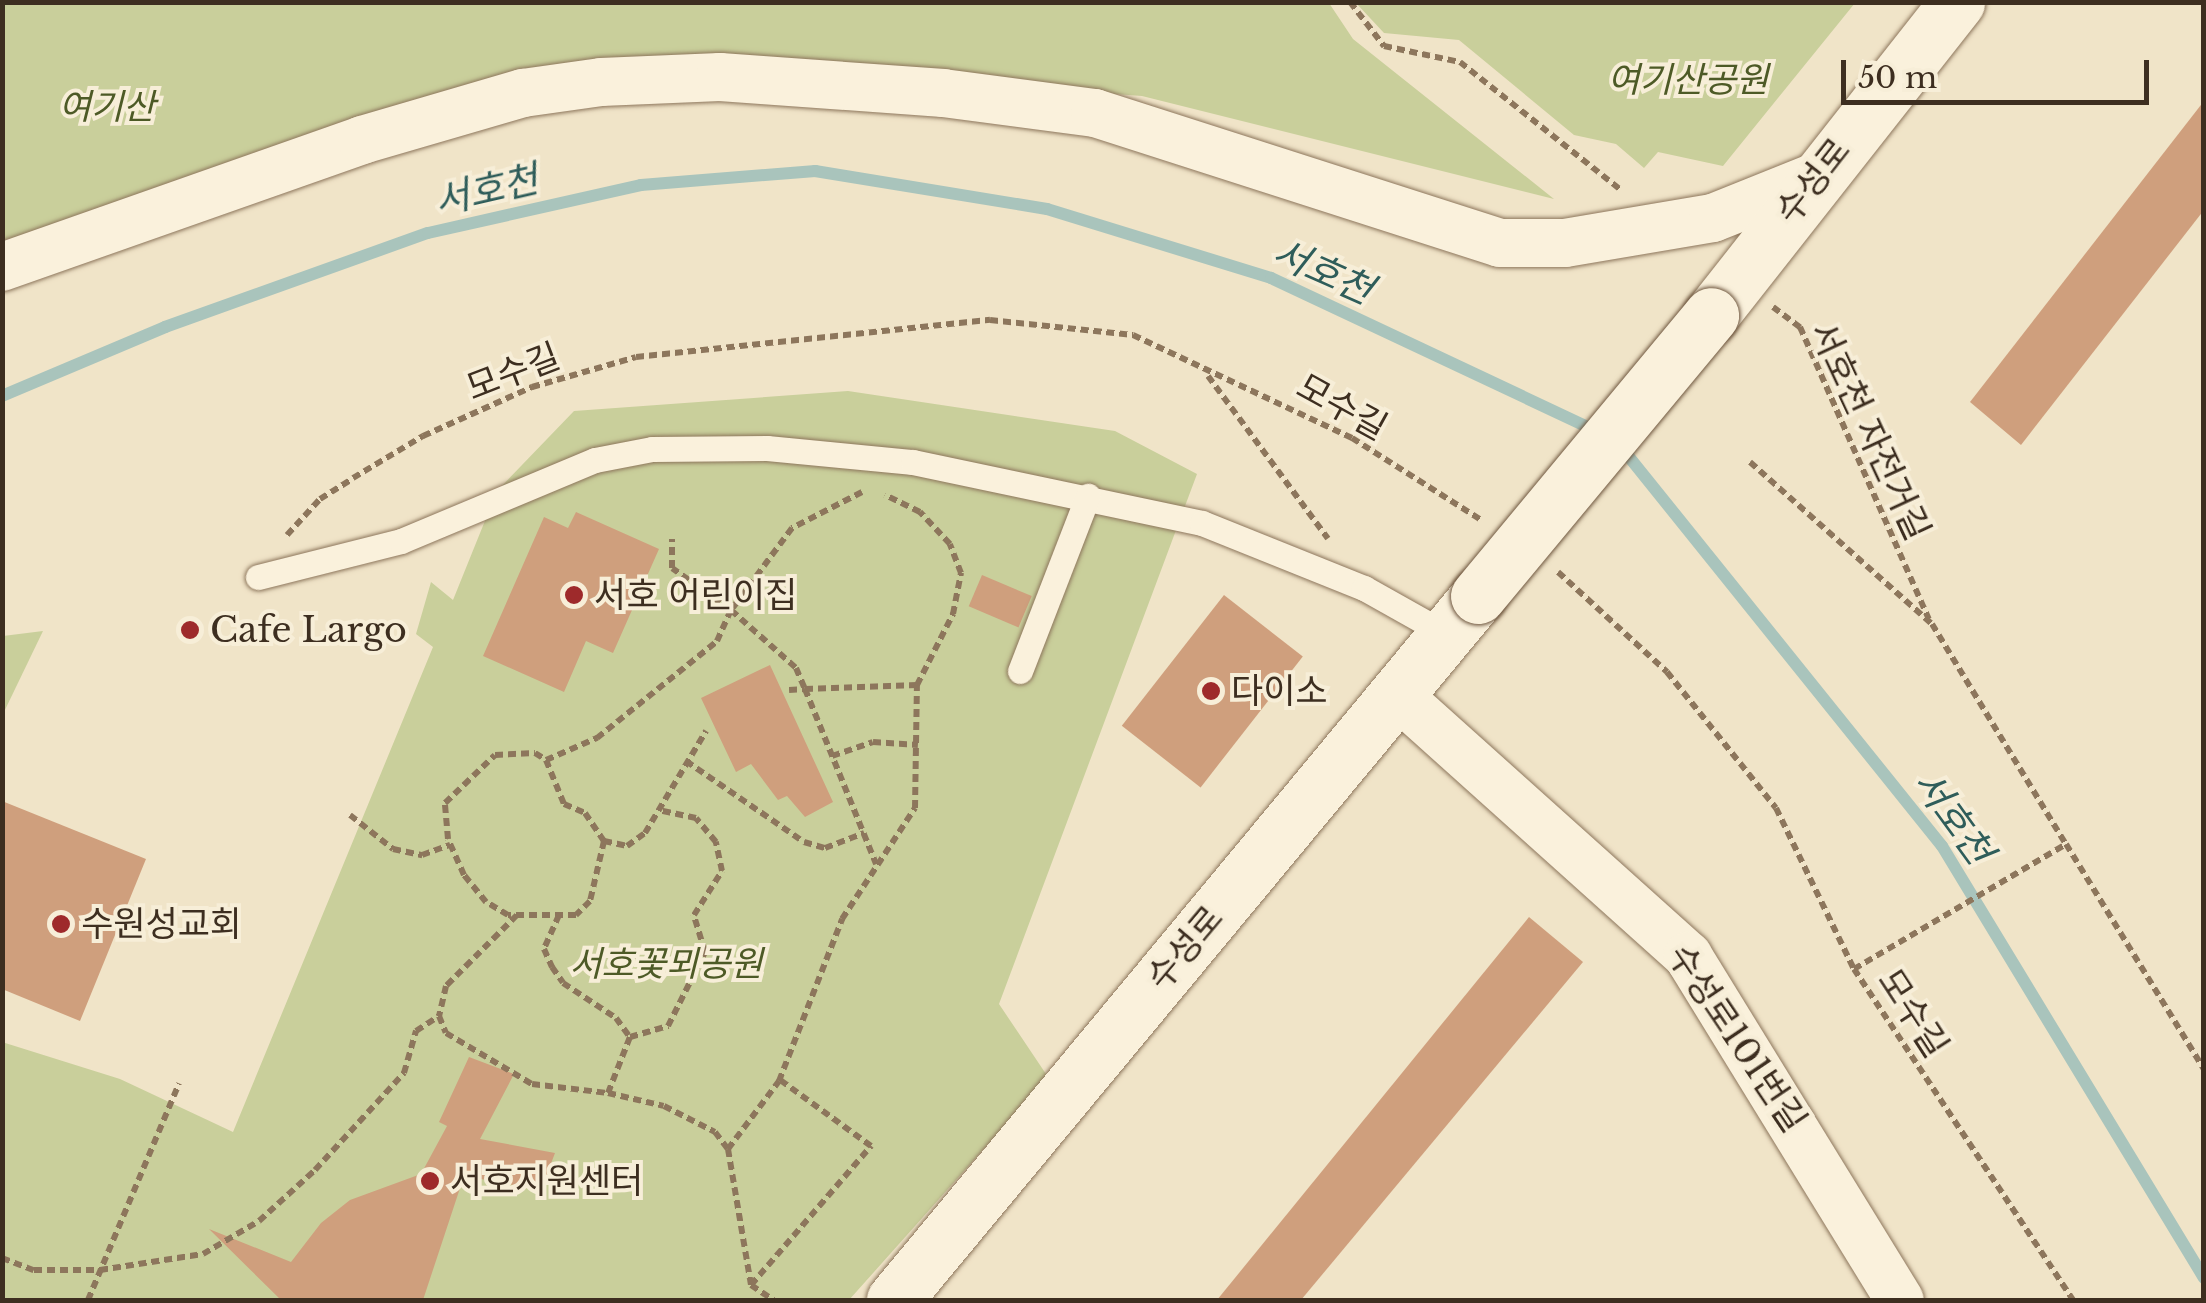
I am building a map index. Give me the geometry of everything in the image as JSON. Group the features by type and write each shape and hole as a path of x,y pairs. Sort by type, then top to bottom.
{"main road":[{"name":"수성로","path":"894,1300 1724,298 1814,178 1957,2"}],"street":[{"path":"2,267 362,140 523,93 720,77 943,93 1095,113 1500,243 1565,243 1713,218 1814,178"},
{"name":"수성로101번길","path":"1395,693 1688,956 1900,1300"}],"lane":[{"path":"258,577 401,541 595,460 652,449 871,456 1088,496 1202,523 1364,588 1462,615"},
{"path":"1020,671 1088,496"}],"path":[{"path":"1350,2 1384,46 1460,62 1616,188 1653,206 1664,224"},
{"name":"서호천 자전거길","path":"1724,298 1800,327 1932,624 2204,1069"},
{"name":"모수길","path":"258,577 320,499 423,436 532,387 636,357 990,320 1133,335 1206,373 1282,402 1352,438 1490,526"},
{"path":"1206,373 1364,588"},
{"name":"서호천 자전거길","path":"1750,462 1932,624"},
{"path":"604,842 590,902 576,915 517,915 486,902 450,845 445,802 466,776 516,749 546,760 596,738 646,703 717,641 731,610 792,528 862,492 889,495 920,512 950,544 961,573 953,614 917,685 914,808 877,865 814,980 780,1078 728,1148"},
{"path":"672,539 672,568 731,610 796,668 877,865"},
{"name":"모수길","path":"1550,565 1667,672 1776,808 1854,969 2073,1300"},
{"path":"789,690 917,685"},
{"path":"546,760 558,796 585,814 604,842 621,847 642,838 706,731"},
{"path":"832,756 872,742 918,745"},
{"path":"686,761 804,842 824,848 864,833"},
{"path":"630,1036 658,1034 668,1026 705,952 694,915 722,870 716,842 696,818 662,811"},
{"path":"350,814 392,849 422,854 450,845"},
{"path":"1854,969 2066,844"},
{"path":"517,915 446,986 439,1016 446,1033 532,1084 608,1093 664,1106 716,1132 728,1148 751,1285 773,1300"},
{"path":"559,915 544,949 552,967 563,983 616,1018 630,1036"},
{"path":"2,1258 34,1270 100,1270 203,1254 259,1221 315,1170 404,1073 416,1031 439,1016"},
{"path":"608,1093 630,1036"},
{"path":"751,1285 871,1146 780,1078"},
{"path":"88,1300 179,1083"}],"green space":[{"name":"여기산","path":"2,3 1329,3 1353,39 1554,199 1142,96 648,60 3,250"},
{"name":"여기산공원","path":"1356,3 1855,3 1723,166 1658,152 1644,168 1616,144 1574,135 1459,40 1384,33"},
{"name":"서호꽃뫼공원","path":"848,391 1115,431 1197,474 999,1004 1048,1077 849,1300 3,1300 2,1042 120,1079 233,1132 433,647 416,634 431,582 453,600 497,491 574,411"},
{"path":"43,631 3,714 3,636"}],"building":[{"path":"2204,101 2204,210 2021,445 1970,402"},
{"name":"서호 어린이집","path":"576,512 659,549 613,653 586,641 564,692 483,656 544,517 568,528"},
{"path":"982,575 1032,596 1018,627 969,606"},
{"name":"다이소","path":"1224,595 1303,657 1201,787 1122,726"},
{"path":"770,665 833,802 805,817 787,796 778,800 751,764 736,772 701,698"},
{"name":"수원성교회","path":"2,801 146,859 80,1021 2,989"},
{"path":"1529,917 1583,962 1301,1300 1217,1300"},
{"name":"서호지원센터","path":"469,1057 514,1074 480,1139 555,1153 541,1190 464,1176 423,1300 281,1300 209,1229 291,1262 321,1223 350,1200 421,1174 447,1126 439,1122"}],"waterway":[{"name":"서호천","path":"2,396 165,327 428,233 641,185 815,171 1047,209 1271,278 1596,431"},
{"name":"서호천","path":"1621,447 1942,846 2204,1278"}],"place":[{"name":"서호 어린이집","path":"574,595"},
{"name":"Cafe Largo","path":"190,630"},
{"name":"다이소","path":"1211,691"},
{"name":"수원성교회","path":"61,924"},
{"name":"서호지원센터","path":"430,1181"}]}
